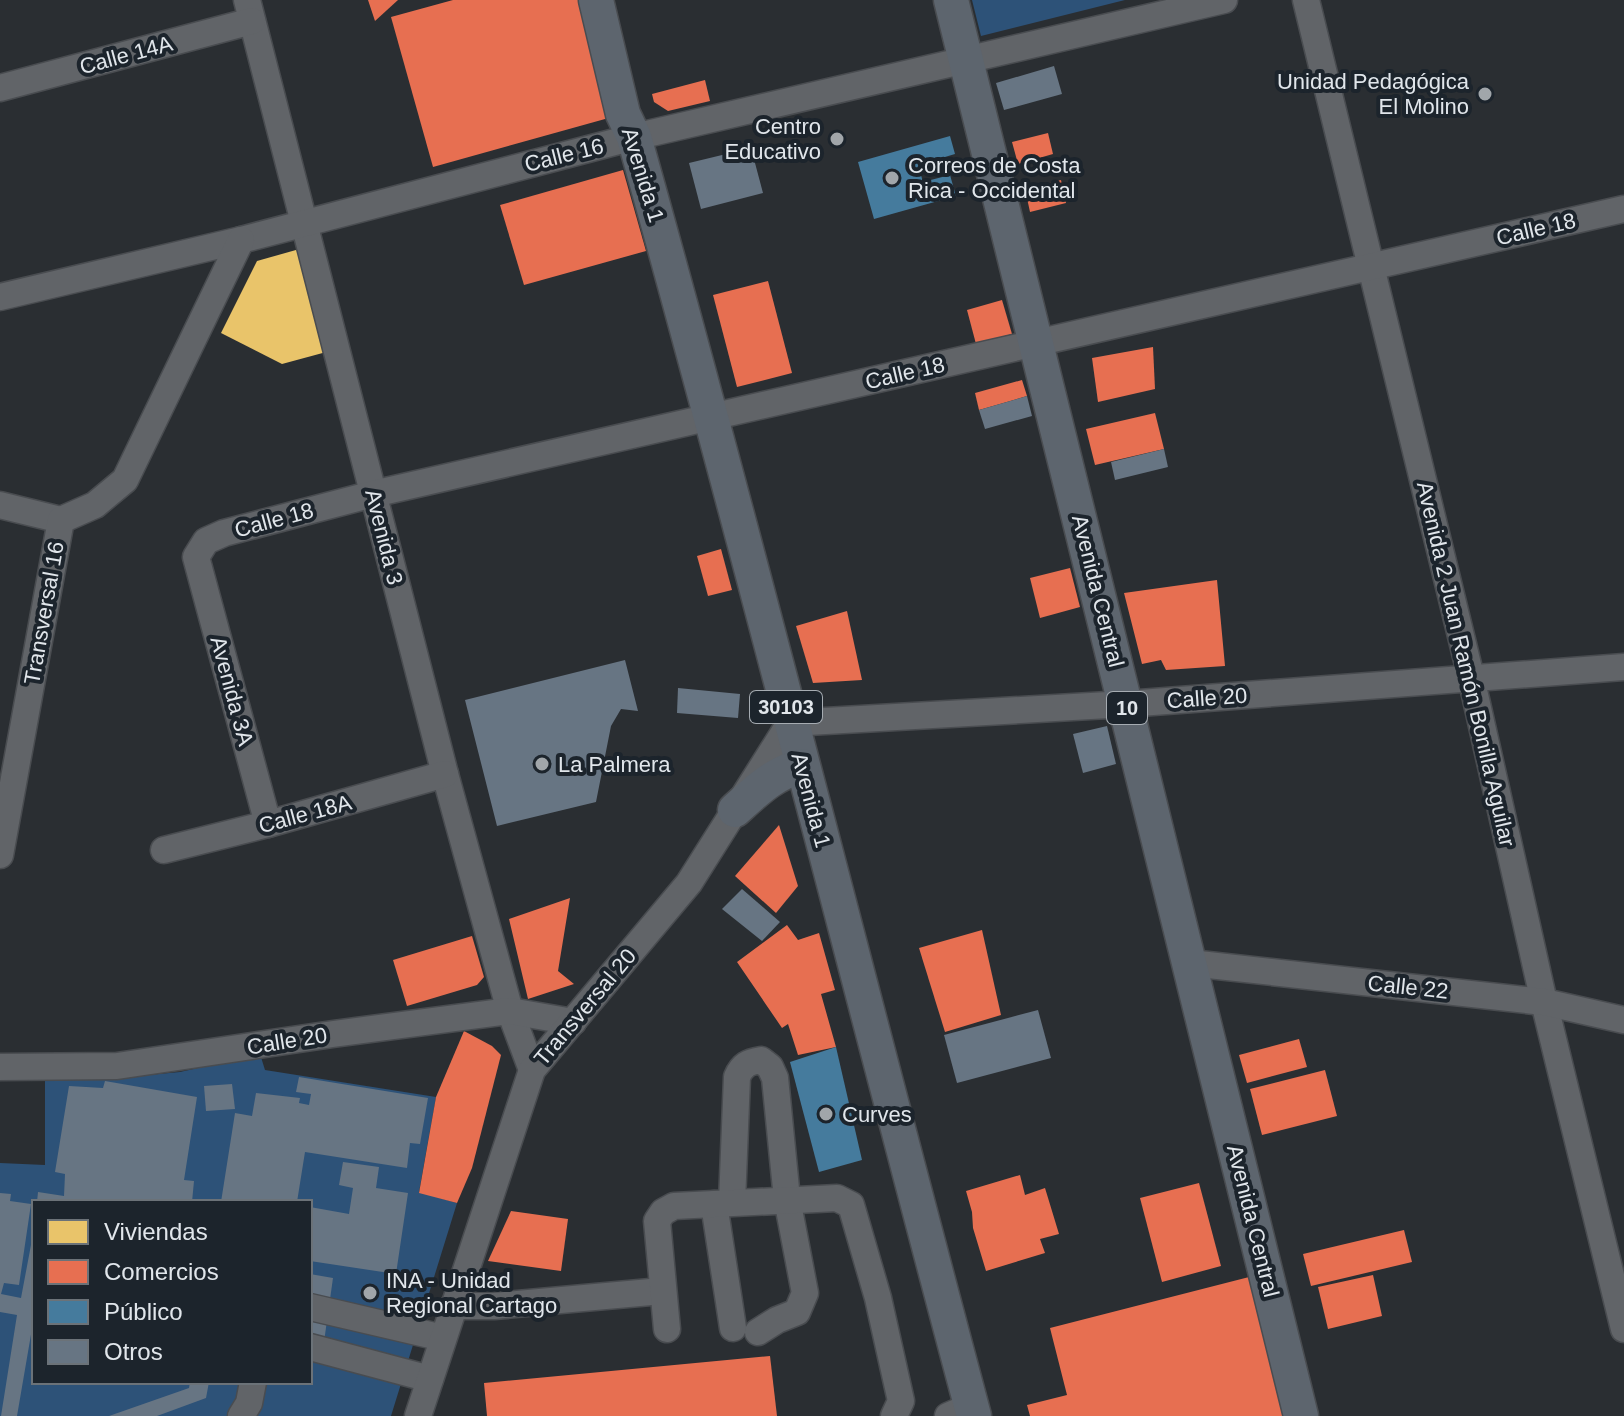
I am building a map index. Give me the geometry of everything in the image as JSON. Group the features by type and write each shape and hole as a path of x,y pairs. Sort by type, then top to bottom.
{"main road":[{"name":"Avenida 1","path":"596,0 623,114 634,137 712,417 964,1413"},
{"name":"Avenida Central","path":"951,0 1301,1416"},
{"path":"735,810 768,780 788,769 802,766"}],"street":[{"name":"Calle 16","path":"0,297 241,240 634,137 1224,0"},
{"name":"Avenida 2 Juan Ramón Bonilla Aguilar","path":"1306,0 1471,677 1544,1002 1624,1329"},
{"name":"Calle 14A","path":"0,88 249,11"},
{"name":"Avenida 3","path":"249,11 445,774 510,1011 532,1070"},
{"name":"Calle 18","path":"196,557 206,541 224,533 373,494 1624,209"},
{"name":"Transversal 16","path":"0,855 7,781 61,520 95,505 125,480 241,240"},
{"path":"0,505 61,520"},
{"name":"Avenida 3A","path":"196,557 268,824"},
{"name":"Calle 20","path":"790,723 1126,704 1624,667"},
{"name":"Transversal 20","path":"418,1416 532,1070 689,883 790,723"},
{"name":"Calle 18A","path":"164,850 445,774"},
{"name":"Calle 22","path":"1190,963 1544,1002 1624,1020"},
{"name":"Calle 20","path":"0,1067 117,1066 510,1011 573,1022"},
{"path":"761,1060 770,1067 775,1078 787,1199 805,1293 797,1312 746,1330 723,1203 737,1077 740,1068 749,1062 761,1060"},
{"path":"667,1329 657,1221 663,1212 674,1206 837,1198 851,1205 863,1240 898,1383 901,1401 894,1416"},
{"path":"453,1306 494,1306 662,1291"},
{"path":"312,1307 443,1338"},
{"path":"355,1357 366,1319"},
{"path":"312,1347 430,1379"},
{"path":"241,1416 249,1403 253,1384"}],"shaded area":[{"path":"972,0 1125,0 981,36"},
{"name":"INA - Unidad Regional Cartago","path":"260,1054 265,1070 436,1097 419,1192 457,1203 391,1416 0,1416 0,1163 45,1165 45,1080 95,1080 180,1072"}],"building: Viviendas":[{"path":"303,248 330,351 282,364 221,333 257,261"}],"building: Comercios":[{"path":"368,0 398,0 375,21"},
{"path":"453,0 591,0 623,114 433,167 391,17"},
{"path":"705,80 710,101 668,111 654,102 652,94"},
{"path":"1048,133 1053,154 1018,164 1012,142"},
{"path":"623,170 646,251 524,285 500,205"},
{"path":"1061,180 1066,203 1030,212 1025,189"},
{"path":"768,281 792,373 737,387 713,295"},
{"path":"1002,300 1012,334 976,344 967,310"},
{"path":"1153,347 1155,389 1098,402 1092,358"},
{"path":"1022,380 1027,396 979,410 975,393"},
{"path":"1155,413 1164,449 1095,465 1086,429"},
{"path":"721,549 732,590 708,596 697,556"},
{"path":"1070,568 1080,607 1040,618 1030,578"},
{"path":"1217,580 1225,666 1166,670 1161,660 1142,664 1124,593"},
{"path":"847,611 862,680 813,683 796,626"},
{"path":"779,825 798,886 776,913 735,876"},
{"path":"570,898 558,971 574,984 528,999 509,919"},
{"path":"787,925 798,940 819,933 835,990 821,994 836,1047 798,1055 788,1024 782,1028 737,962"},
{"path":"982,930 1001,1015 945,1032 919,948"},
{"path":"472,936 484,977 477,985 407,1006 393,960"},
{"path":"464,1031 492,1046 501,1055 472,1168 457,1203 419,1193 436,1097"},
{"path":"1299,1039 1307,1067 1247,1083 1239,1055"},
{"path":"1325,1070 1337,1116 1262,1135 1250,1089"},
{"path":"1020,1175 1025,1195 1045,1188 1059,1234 1040,1239 1045,1253 986,1271 966,1191"},
{"path":"1199,1183 1221,1266 1162,1282 1140,1198"},
{"path":"511,1211 568,1219 561,1271 488,1261"},
{"path":"1404,1230 1412,1262 1311,1286 1303,1254"},
{"path":"1373,1275 1382,1316 1328,1329 1318,1287"},
{"path":"1253,1276 1283,1416 1030,1416 1027,1405 1067,1395 1050,1328"},
{"path":"770,1356 777,1416 487,1416 484,1383"}],"building: Público":[{"name":"Correos de Costa Rica - Occidental","path":"950,136 955,154 918,165 923,182 950,175 956,196 874,219 858,162"},
{"path":"836,1047 862,1160 819,1172 790,1062"}],"building: Otros":[{"path":"1054,66 1062,94 1004,110 996,83"},
{"path":"751,148 763,193 701,209 689,163"},
{"path":"1027,396 1032,416 985,429 979,410"},
{"path":"1164,449 1168,467 1115,480 1111,462"},
{"name":"La Palmera","path":"625,660 638,711 621,709 611,726 596,802 497,826 465,700"},
{"path":"678,688 740,694 738,718 677,713"},
{"path":"1107,726 1116,764 1083,773 1073,734"},
{"path":"742,889 780,922 762,941 722,909"},
{"path":"1038,1010 1051,1058 957,1083 944,1035"},
{"path":"299,1077 428,1098 420,1144 410,1143 407,1168 305,1152 297,1200 221,1200 235,1113 252,1116 256,1093 300,1098 299,1103 309,1105 311,1094 296,1092"},
{"path":"105,1081 197,1097 184,1180 194,1181 192,1200 37,1200 38,1192 64,1196 65,1174 55,1172 69,1086 103,1088"},
{"path":"232,1084 235,1109 206,1111 204,1086"},
{"path":"343,1162 379,1167 376,1188 408,1193 396,1274 312,1261 312,1207 349,1214 353,1188 339,1185"},
{"path":"0,1193 11,1194 10,1201 31,1204 19,1285 4,1283 1,1294 21,1298 32,1240 32,1329 17,1416 1,1416 17,1315 0,1312"},
{"path":"312,1274 333,1278 321,1363 312,1361"},
{"path":"190,1384 209,1384 206,1398 157,1416 109,1416 189,1388"}],"place":[{"name":"Unidad Pedagógica El Molino","path":"1485,94"},
{"name":"Centro Educativo","path":"837,139"},
{"name":"Correos de Costa Rica - Occidental","path":"892,178"},
{"name":"La Palmera","path":"542,764"},
{"name":"Curves","path":"826,1114"},
{"name":"INA - Unidad Regional Cartago","path":"370,1293"}]}
